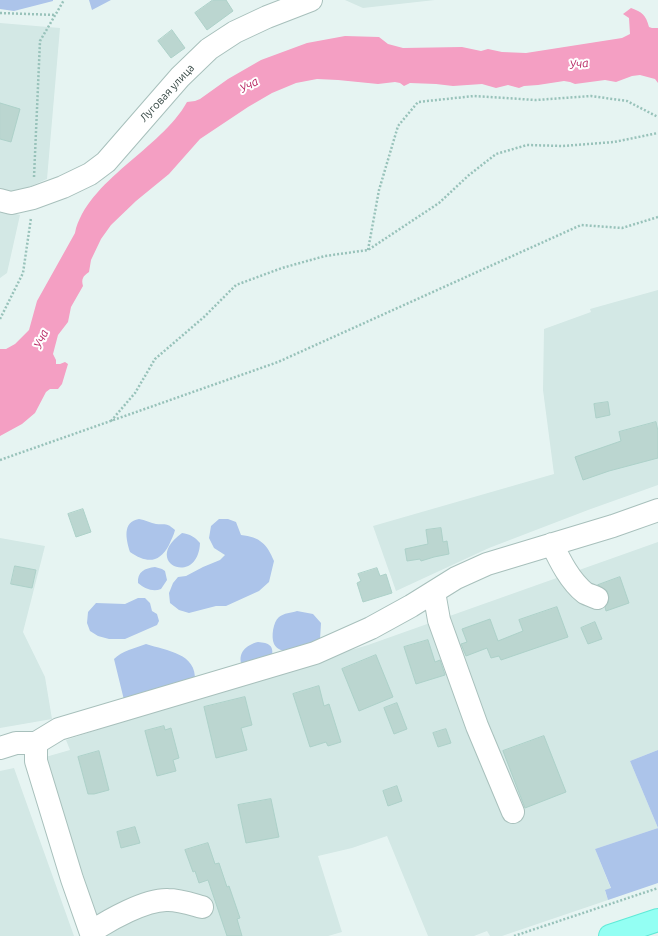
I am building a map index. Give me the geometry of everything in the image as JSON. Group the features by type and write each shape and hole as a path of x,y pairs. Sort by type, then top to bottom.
{"main road":[{"path":"610,936 658,920"}],"street":[{"name":"Луговая улица","path":"0,200 10,203 33,198 63,187 90,174 106,162 180,77 209,49 235,32 311,0"},
{"path":"0,748 16,743 36,743 59,730 315,653 371,628 456,578 487,564 612,526 658,510"},
{"path":"552,544 562,565 579,587 586,594 597,598"},
{"path":"434,592 438,620 477,726 513,812"},
{"path":"36,743 36,761 69,872 91,934 123,914 147,904 166,900 180,901 202,907"}],"path":[{"path":"0,319 23,273 33,198 40,41 64,0"},
{"path":"0,13 56,15"},
{"path":"368,250 379,190 398,126 418,102 474,96 536,100 591,96 627,100 658,117"},
{"path":"110,421 136,393 155,359 204,317 236,285 282,268 325,256 368,250 439,203 469,175 496,154 528,145 563,146 614,142 658,133"},
{"path":"0,460 278,362 581,225 622,228 658,217"},
{"path":"514,936 658,888"}],"shaded area":[{"path":"0,0 53,1 14,11 0,9"},
{"path":"89,0 111,0 92,10"},
{"path":"345,0 435,0 363,8"},
{"path":"0,23 60,28 47,179 13,194 0,191"},
{"path":"0,210 20,215 7,273 0,278"},
{"path":"658,290 658,485 489,548 396,591 373,526 554,474 543,390 544,329 591,312 590,309"},
{"path":"139,519 156,524 168,525 175,530 169,545 161,556 152,560 147,560 130,552 127,542 128,527 134,521"},
{"path":"219,519 228,519 236,522 241,535 248,536 262,542 269,550 274,561 269,582 259,591 226,606 216,606 189,613 179,610 170,603 169,593 173,583 178,577 186,576 220,560 225,555 214,548 209,538 211,526"},
{"path":"182,533 192,536 200,543 197,557 190,565 182,568 174,566 169,561 167,554 171,544"},
{"path":"0,538 45,546 23,632 45,677 52,719 0,728"},
{"path":"658,542 658,750 630,761 658,828 595,849 611,889 605,891 608,900 502,936 490,936 487,931 474,936 428,936 387,836 352,848 318,856 342,932 328,936 102,936 42,758 70,750 66,740 257,678 368,645"},
{"path":"155,567 165,571 167,580 161,589 149,589 138,583 140,573 142,571"},
{"path":"138,598 145,598 150,603 152,611 157,614 159,621 157,625 125,639 109,639 98,636 90,631 87,623 88,612 96,603 125,604"},
{"path":"297,611 313,614 321,623 320,640 290,653 275,646 273,641 273,630 275,622 279,617"},
{"path":"258,642 270,645 272,657 242,666 241,657 246,647"},
{"path":"146,644 171,651 186,659 191,664 195,681 124,700 114,659 125,652"},
{"path":"658,750 658,828 630,761"},
{"path":"14,768 74,936 0,936 0,771"},
{"path":"658,828 658,883 608,900 605,890 611,888 595,849"}],"water":[{"name":"Уча","path":"631,8 643,14 649,27 658,28 658,83 655,79 640,75 632,76 616,82 605,80 575,84 564,81 524,86 519,88 508,85 496,88 482,84 453,86 410,83 404,86 395,82 378,84 317,79 296,83 272,93 200,139 169,174 136,201 111,225 101,239 91,260 89,272 83,278 83,286 71,307 68,322 58,335 53,354 56,364 65,362 68,364 62,384 58,389 50,389 46,392 35,413 22,424 0,436 0,349 6,349 15,344 29,330 37,301 75,233 82,214 94,197 109,181 160,135 175,119 187,102 200,99 228,79 261,60 307,43 345,36 379,37 388,44 403,48 462,47 481,51 488,49 502,52 526,53 622,38 630,34 629,18 623,14"}],"building":[{"path":"213,0 226,0 233,11 207,30 195,13"},
{"path":"172,30 185,48 171,58 158,41"},
{"path":"0,103 20,109 11,142 0,139"},
{"path":"608,402 610,415 596,418 594,404"},
{"path":"656,422 658,431 658,458 609,471 583,480 575,457 621,441 619,432"},
{"path":"83,509 91,532 76,537 68,514"},
{"path":"441,528 443,542 447,541 449,554 421,561 420,559 407,561 405,549 428,544 426,530"},
{"path":"15,566 36,570 32,588 11,584"},
{"path":"377,568 380,576 386,574 392,593 363,602 357,583 361,581 358,574"},
{"path":"620,577 629,603 606,611 605,607 608,603 609,597 607,591 598,585"},
{"path":"557,607 568,637 501,660 499,656 491,658 487,648 466,656 461,644 467,642 462,629 490,619 498,641 523,631 519,620"},
{"path":"595,622 602,639 588,644 581,628"},
{"path":"428,640 435,662 440,660 445,675 416,684 404,647"},
{"path":"376,655 393,697 359,711 342,669"},
{"path":"319,686 324,706 329,704 341,742 328,746 326,742 310,747 293,694"},
{"path":"245,697 252,725 241,728 247,750 216,758 204,707"},
{"path":"397,703 407,729 394,734 384,708"},
{"path":"164,726 165,730 171,728 179,758 173,760 176,771 157,776 145,731"},
{"path":"446,729 451,743 438,747 433,733"},
{"path":"544,736 566,792 525,808 503,751"},
{"path":"99,751 109,790 88,794 78,757"},
{"path":"397,786 402,801 388,806 383,791"},
{"path":"271,799 279,837 246,843 238,805"},
{"path":"135,827 140,843 121,848 117,832"},
{"path":"208,843 215,864 219,863 227,887 229,886 240,918 237,919 242,936 227,936 208,880 199,883 195,871 193,872 185,850"}]}
